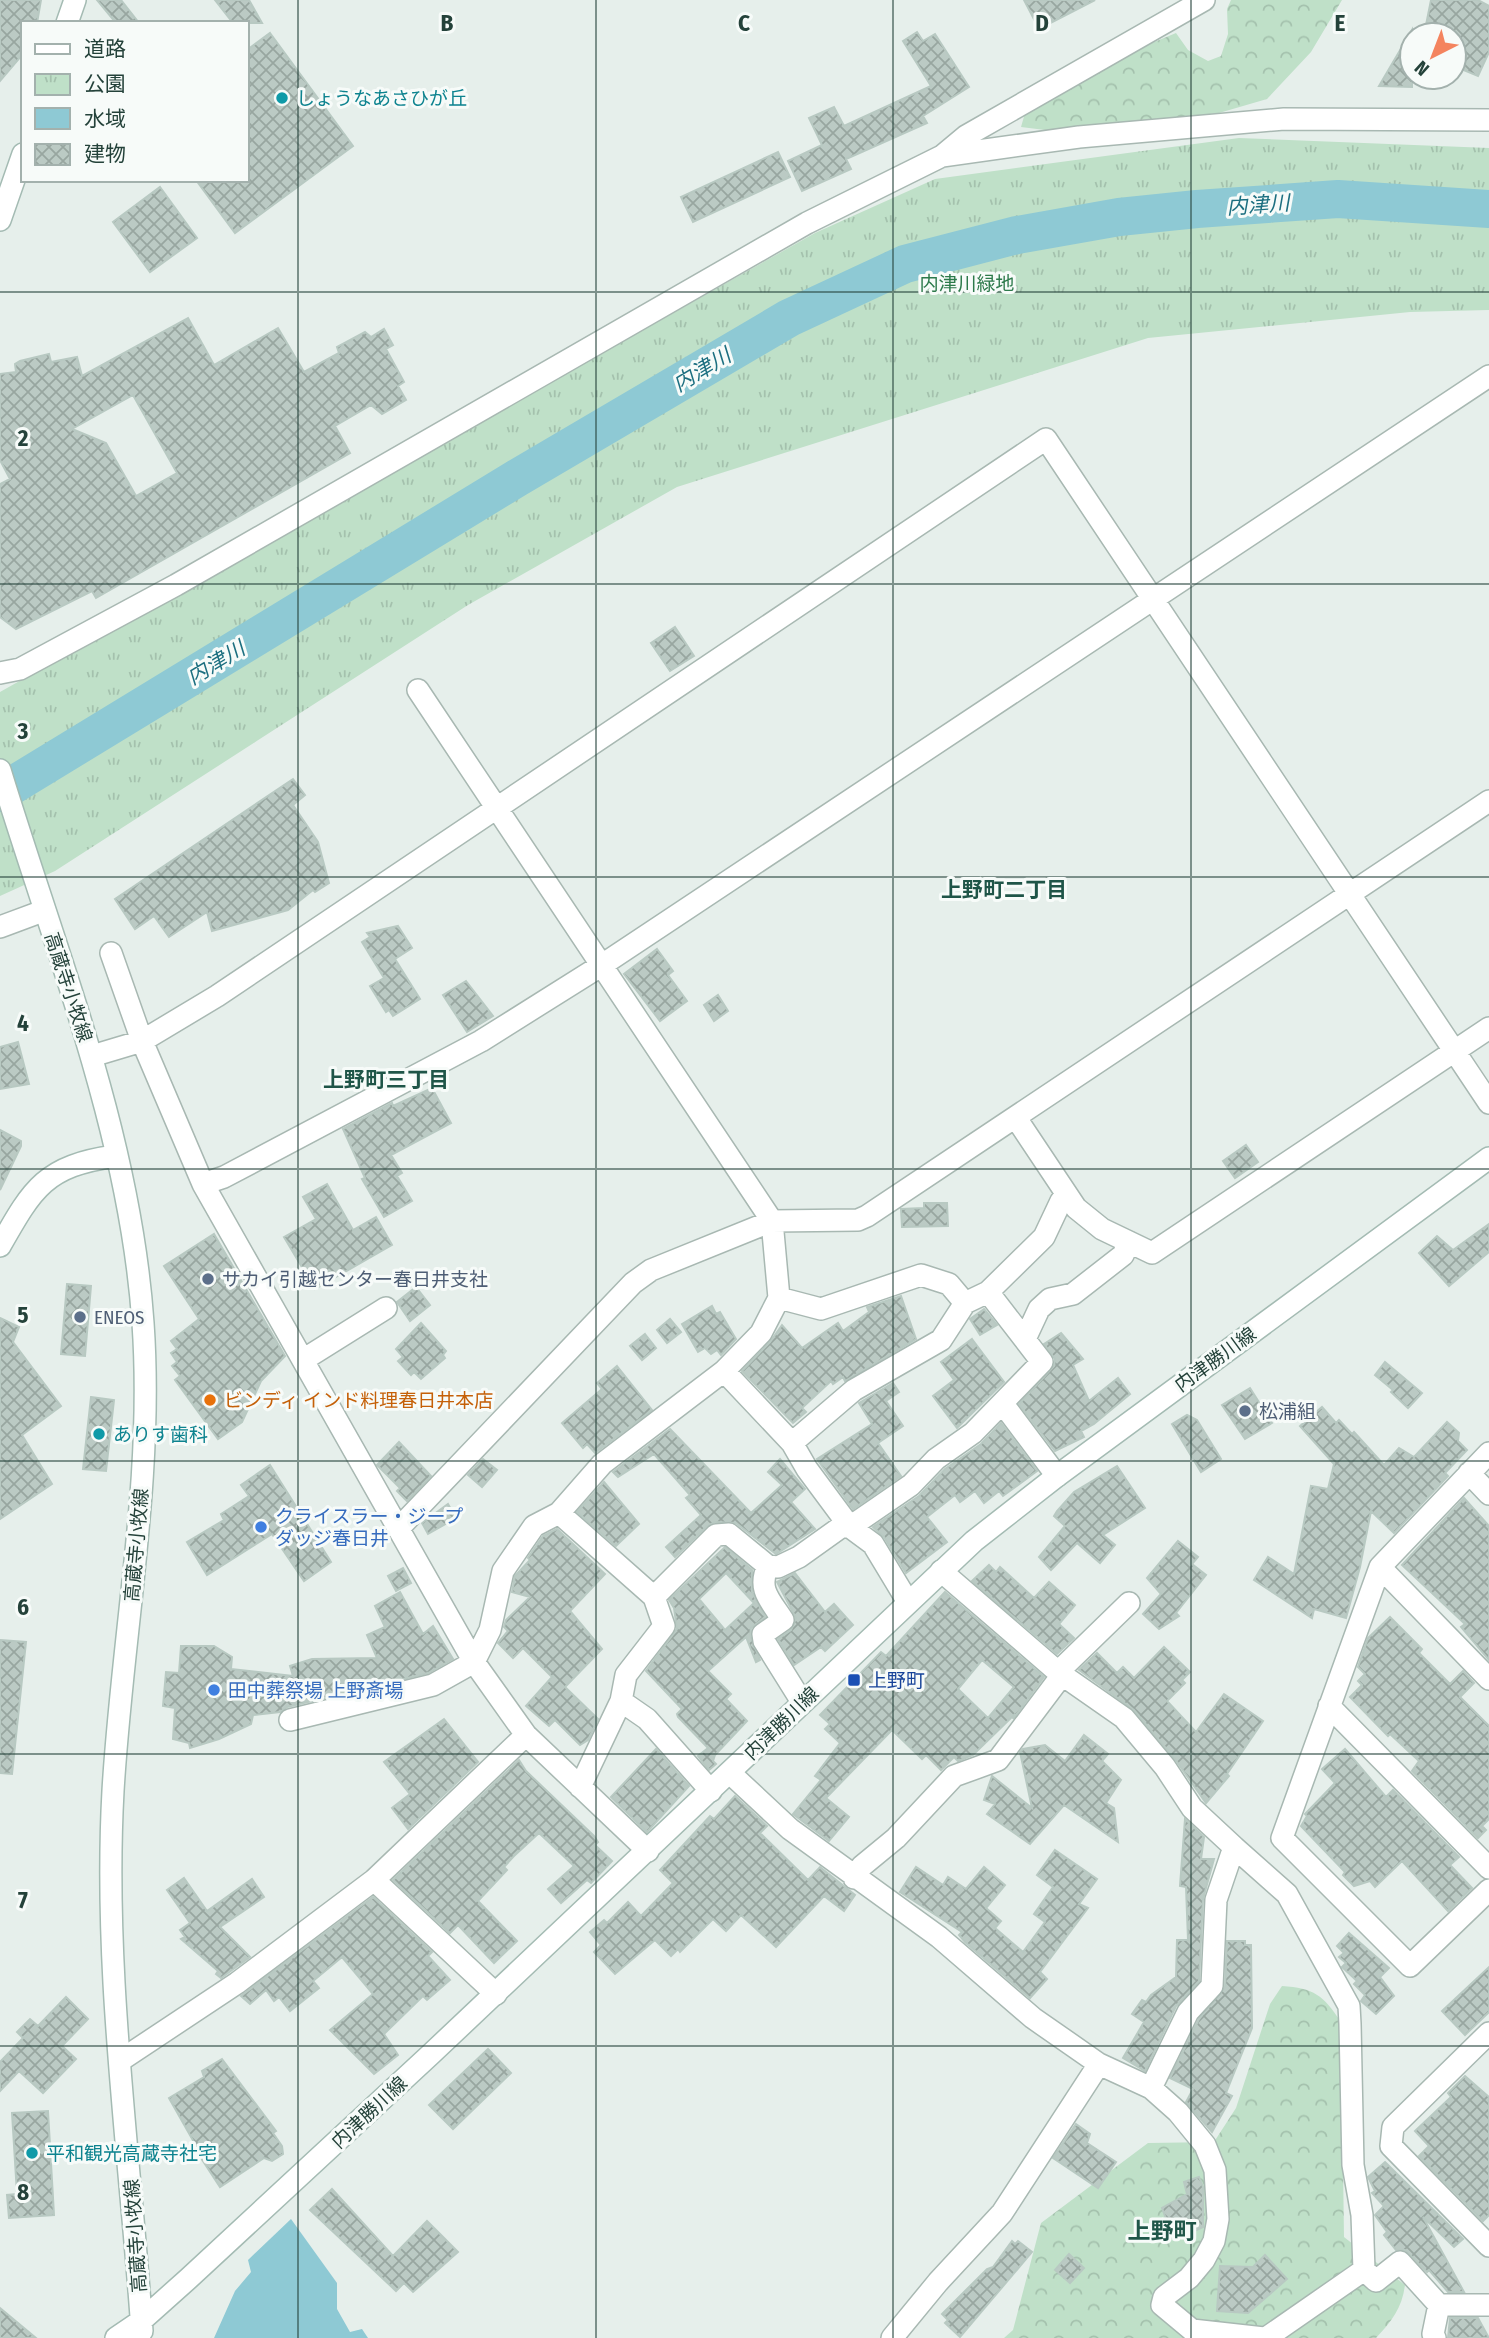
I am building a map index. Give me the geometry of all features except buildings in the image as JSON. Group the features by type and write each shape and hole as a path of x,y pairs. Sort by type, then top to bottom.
{"street":[{"path":"68,21 75,0"},
{"path":"0,673 20,669 176,585 807,223 942,156 966,136 1204,0"},
{"path":"942,156 1079,137 1284,119 1379,117 1489,120"},
{"path":"0,220 21,160"},
{"path":"203,1184 224,1177 481,1041 602,965 1489,376"},
{"path":"92,1056 142,1041 240,981 1046,439 1489,1103"},
{"path":"290,1720 433,1685 474,1662 490,1630 503,1571 534,1526 559,1513 602,1464 724,1371 761,1333 779,1298 772,1221 418,690"},
{"name":"高蔵寺小牧線","path":"0,770 41,905 92,1056 134,1249 143,1322 145,1390 142,1472 113,1792 111,1900 141,2330"},
{"path":"398,1529 633,1283 651,1270 772,1221 858,1220 1016,1118 1489,802"},
{"path":"0,927 41,905"},
{"path":"111,953 142,1041 203,1184 474,1662 526,1735 648,1851"},
{"path":"1016,1118 1076,1208 1102,1229 1152,1253 1489,1028"},
{"path":"0,1246 23,1205 43,1182 65,1167 115,1156"},
{"name":"内津勝川線","path":"116,2338 141,2330 941,1571 1057,1476 1489,1158"},
{"path":"792,1443 854,1390 941,1340 965,1303 988,1292 1044,1237 1061,1201 1068,1197"},
{"path":"1025,1339 1039,1309 1050,1300 1073,1294 1123,1255 1129,1242"},
{"path":"779,1298 821,1309 921,1275 949,1284 965,1303"},
{"path":"654,1597 716,1535 729,1534 737,1538 768,1566 778,1567 788,1562 841,1527 850,1527 911,1485 936,1460 973,1433 1042,1362 988,1292"},
{"path":"303,1360 386,1308"},
{"path":"724,1371 792,1443 807,1469 850,1527 873,1544 908,1602"},
{"path":"1003,1404 1057,1476"},
{"path":"1489,1453 1381,1567 1282,1838 1410,1966 1489,1890"},
{"path":"1469,1473 1489,1494"},
{"path":"559,1513 654,1597 664,1626 626,1675 621,1701 580,1787"},
{"path":"768,1566 762,1577 763,1590 783,1620 763,1634 764,1641 802,1703"},
{"path":"1381,1567 1489,1679"},
{"path":"941,1571 1060,1674 1124,1718 1165,1767 1192,1808 1287,1894 1349,2006 1353,2165 1362,2215 1363,2270 1376,2281 1400,2262 1439,2305 1489,2305"},
{"path":"854,1878 954,1776 998,1759 1060,1674 1129,1603"},
{"path":"621,1701 647,1719 710,1791"},
{"path":"1329,1706 1489,1868"},
{"path":"121,2060 237,1983 374,1880 526,1735"},
{"path":"730,1773 790,1829 854,1878 939,1937 1033,2018 1098,2064 1151,2088 1178,2112 1205,2145 1215,2170 1219,2195 1214,2241 1189,2278 1164,2297 1162,2305 1192,2330 1265,2338 1363,2270"},
{"path":"1151,2088 1188,2012 1212,1986 1216,1900 1234,1847"},
{"path":"374,1880 496,1994"},
{"path":"1485,2045 1393,2127 1391,2146 1489,2246"},
{"path":"892,2338 938,2282 1002,2213 1098,2064"},
{"path":"1435,2338 1433,2334 1439,2305"}],"green space":[{"path":"1231,0 1342,0 1311,52 1267,99 1219,113 1053,131 1021,127 1025,113 1140,48 1176,33 1188,50 1208,61 1221,56 1228,34 1227,9"},
{"name":"内津川緑地","path":"1239,138 1489,148 1489,310 1410,312 1148,338 677,487 468,605 55,871 0,896 0,692 815,233 935,179"},
{"path":"1282,1986 1310,1991 1317,1995 1329,2005 1341,2022 1344,2237 1405,2285 1399,2307 1387,2326 1376,2338 1004,2338 1013,2330 1041,2223 1148,2143 1214,2142 1236,2108 1270,2004"}],"water":[{"path":"291,2219 337,2283 337,2309 350,2332 362,2329 368,2338 214,2338 235,2291 251,2272 248,2260"}],"waterway":[{"name":"内津川","path":"0,793 517,478 789,318 905,264 1017,235 1119,217 1197,209 1338,199 1489,209"}],"place":[{"name":"しょうなあさひが丘","path":"282,98"},
{"name":"サカイ引越センター春日井支社","path":"208,1279"},
{"name":"ENEOS","path":"80,1317"},
{"name":"ビンディ インド料理春日井本店","path":"210,1400"},
{"name":"松浦組","path":"1245,1411"},
{"name":"ありす歯科","path":"99,1434"},
{"name":"クライスラー・ジープ ダッジ春日井","path":"261,1527"},
{"name":"上野町","path":"854,1680"},
{"name":"田中葬祭場 上野斎場","path":"214,1690"},
{"name":"平和観光高蔵寺社宅","path":"32,2153"}],"district":[{"name":"上野町二丁目","path":"1004,890"},
{"name":"上野町三丁目","path":"386,1080"},
{"name":"上野町","path":"1162,2231"}]}
